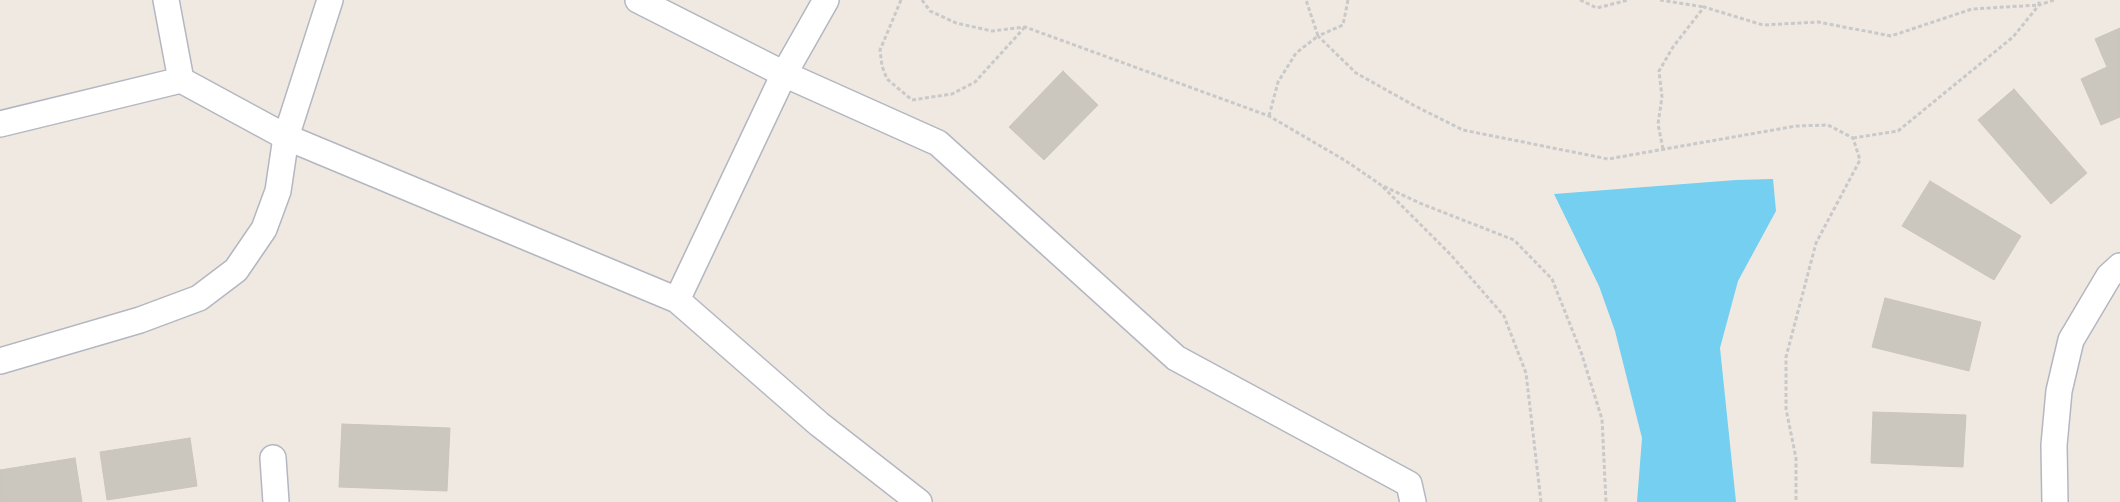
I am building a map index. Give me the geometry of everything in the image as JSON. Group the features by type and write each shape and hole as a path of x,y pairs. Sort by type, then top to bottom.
{"street":[{"path":"166,0 181,80"},
{"path":"0,362 140,320 199,298 236,270 264,229 278,191 286,137 330,0"},
{"path":"638,0 784,74 938,143 1176,358 1409,484 1413,502"},
{"path":"677,300 784,74 826,0"},
{"path":"0,124 181,80 286,137 677,300 819,424 919,502"},
{"path":"2055,502 2054,445 2058,391 2071,340 2109,276 2120,266"},
{"path":"273,458 276,502"}],"path":[{"path":"901,0 880,50 882,66 887,79 912,100 952,94 975,82 1025,27"},
{"path":"922,0 930,11 956,23 992,31 1025,27 1269,116 1381,184 1422,204 1514,240 1552,279 1581,352 1602,419 1606,502"},
{"path":"1306,0 1318,36 1356,73 1415,106 1463,130 1608,159 1796,126 1828,125 1853,138 1898,131 2013,37 2039,2"},
{"path":"1269,116 1278,82 1296,53 1318,36 1344,25 1348,0"},
{"path":"1580,0 1597,8 1628,0"},
{"path":"1660,0 1704,6 1763,26 1818,22 1891,36 1972,9 2054,0"},
{"path":"1663,149 1658,124 1662,97 1659,71 1672,46 1704,6"},
{"path":"1796,502 1796,458 1786,409 1786,357 1816,243 1860,160 1853,138"},
{"path":"1381,184 1450,255 1504,316 1526,372 1541,502"}],"water":[{"path":"1773,179 1776,211 1738,281 1720,348 1736,502 1637,502 1642,438 1615,331 1599,286 1554,194 1736,180"}],"building":[{"path":"2120,28 2120,117 2101,125 2081,79 2107,67 2095,39"},
{"path":"1063,71 1098,105 1044,160 1009,127"},
{"path":"2014,89 2087,173 2051,204 1978,120"},
{"path":"1930,181 2021,236 1994,280 1902,226"},
{"path":"1885,298 1981,322 1969,371 1872,347"},
{"path":"1873,412 1966,415 1963,467 1871,463"},
{"path":"342,424 450,428 447,491 339,487"},
{"path":"190,438 197,486 107,500 100,452"},
{"path":"75,458 82,502 0,502 0,470"}]}
